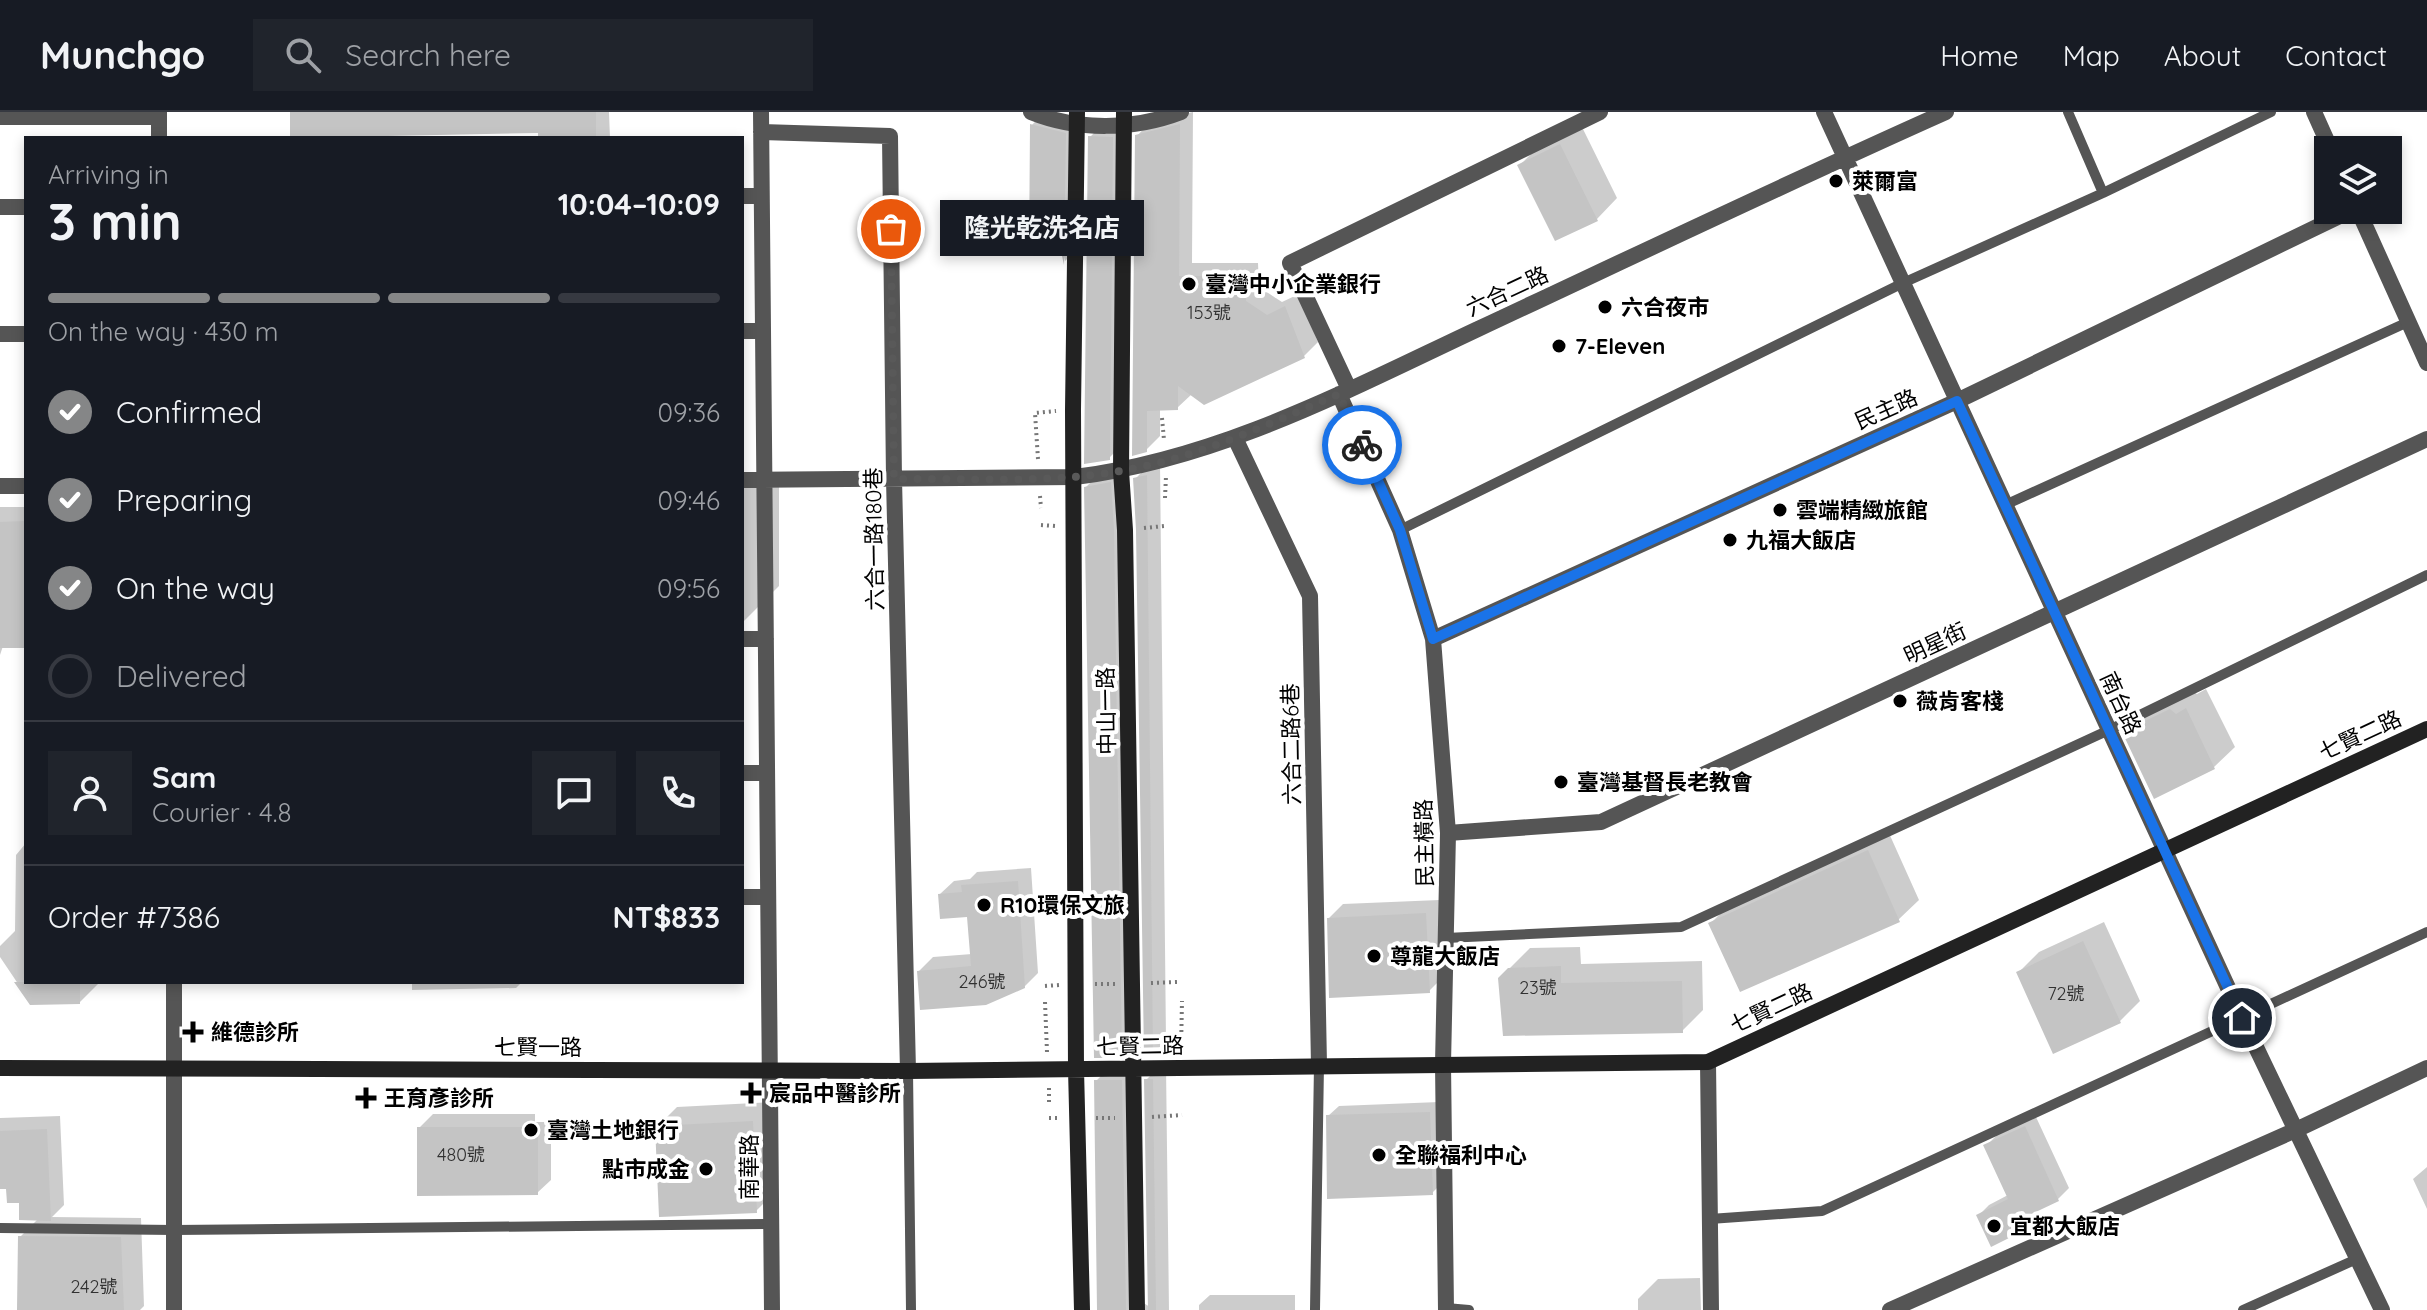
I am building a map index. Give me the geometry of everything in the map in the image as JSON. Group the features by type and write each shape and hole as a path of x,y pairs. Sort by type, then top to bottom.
{"street":[{"name":"南華路","path":"761,112 772,1310"},
{"path":"1031,112 1078,118 1162,119 1181,112"},
{"name":"民主橫路","path":"1446,1309 1443,1064 1448,833 1433,639 1400,530 1290,263 1600,112"},
{"name":"南台路","path":"1824,112 2242,1018 2298,1129 2382,1310"},
{"name":"六合二路","path":"744,480 1075,477 1166,461 1235,438 1344,392 1946,112"},
{"path":"2314,112 2325,136"},
{"path":"0,117 159,114 159,136"},
{"name":"中山一路","path":"1078,118 1073,410 1076,1069 1082,1310"},
{"name":"中山一路","path":"1124,118 1121,471 1125,530 1137,1310"},
{"name":"六合一路180巷","path":"761,132 890,136 894,479 908,1071"},
{"path":"744,196 761,196"},
{"path":"0,207 24,207"},
{"name":"民主路","path":"1433,639 1957,401 2326,224"},
{"path":"2362,224 2427,363"},
{"path":"744,331 763,331"},
{"path":"0,334 24,334"},
{"name":"六合二路6巷","path":"1235,438 1310,596 1319,1065"},
{"name":"明星街","path":"1448,833 1601,822 2427,439"},
{"path":"0,486 24,486"},
{"path":"744,639 766,639"},
{"name":"七賢二路","path":"1076,1069 1708,1062 2427,729"},
{"path":"744,773 767,773"},
{"path":"744,897 768,897"},
{"path":"174,984 174,1310"},
{"path":"1708,1062 1711,1310"},
{"name":"七賢一路","path":"0,1068 1076,1069"},
{"path":"1890,1310 2298,1129 2427,1068"}],"lane":[{"path":"2068,112 2103,193"},
{"path":"1400,530 1903,283 2103,193 2271,112"},
{"path":"2005,505 2408,322"},
{"path":"1446,938 1681,927 2109,730 2427,575"},
{"path":"1710,1219 1822,1211 2427,932"},
{"path":"1315,1310 1319,1065"},
{"path":"908,1071 911,1310"},
{"path":"0,1228 174,1230 771,1224"},
{"path":"2243,1310 2359,1258"},
{"path":"1446,1309 1469,1310"}],"path":[{"path":"1181,1067 1182,1001"}],"building":[{"path":"290,112 596,112 596,136 538,136 538,133 290,136"},
{"path":"1030,124 1066,133 1064,265 1062,256 1029,255"},
{"path":"1180,124 1179,276 1245,276 1246,301 1267,315 1285,306 1305,358 1204,405 1178,386 1178,410 1147,411 1147,452 1132,456 1135,135"},
{"path":"1088,136 1113,137 1110,460 1084,464"},
{"path":"1560,144 1598,221 1555,241 1517,165"},
{"path":"1147,475 1153,1057 1144,1057 1133,478"},
{"path":"1111,482 1122,1058 1094,1058 1084,487"},
{"path":"24,521 24,648 0,648 0,522"},
{"path":"2186,708 2215,769 2154,799 2122,732 2170,709 2176,714"},
{"path":"1868,850 1900,922 1740,992 1708,923"},
{"path":"1018,881 1025,988 986,1005 920,1010 917,971 971,966 967,917 940,919 938,894 962,892 961,885"},
{"name":"尊龍大飯店","path":"1426,913 1430,993 1329,998 1327,918"},
{"path":"2083,941 2121,1023 2053,1054 2016,972"},
{"path":"1561,966 1561,983 1682,981 1683,1033 1503,1036 1498,978 1508,968"},
{"path":"14,982 80,984 80,1004 30,1005"},
{"path":"1144,1079 1153,1079 1156,1310 1148,1310"},
{"path":"1094,1080 1122,1080 1126,1310 1097,1310"},
{"name":"全聯福利中心","path":"1430,1112 1433,1195 1327,1199 1326,1115"},
{"name":"點市成金","path":"753,1121 757,1213 659,1217 655,1126"},
{"path":"2025,1126 2059,1201 2008,1225 2013,1236 1991,1247 1976,1215 2008,1199 1983,1145"},
{"path":"417,1127 522,1127 522,1135 538,1135 538,1195 417,1196"},
{"path":"47,1129 51,1221 19,1220 19,1203 7,1203 6,1189 0,1189 0,1131"},
{"path":"18,1236 121,1237 124,1310 17,1310"}],"way so far":[{"path":"891,229 894,479 1075,477 1121,471 1166,461 1235,438 1339,394 1362,445"}],"place":[{"name":"萊爾富","path":"1836,181"},
{"name":"隆光乾洗名店","path":"891,229"},
{"name":"臺灣中小企業銀行","path":"1189,284"},
{"name":"六合夜市","path":"1605,307"},
{"name":"7-Eleven","path":"1559,346"},
{"name":"雲端精緻旅館","path":"1780,510"},
{"name":"九福大飯店","path":"1730,540"},
{"name":"薇肯客棧","path":"1900,701"},
{"name":"臺灣基督長老教會","path":"1561,782"},
{"name":"R10環保文旅","path":"984,905"},
{"name":"尊龍大飯店","path":"1374,956"},
{"name":"維德診所","path":"193,1032"},
{"name":"宸品中醫診所","path":"751,1093"},
{"name":"王育彥診所","path":"366,1098"},
{"name":"臺灣土地銀行","path":"531,1130"},
{"name":"全聯福利中心","path":"1379,1155"},
{"name":"點市成金","path":"706,1169"},
{"name":"宜都大飯店","path":"1994,1226"}],"route":[{"path":"1362,445 1400,530 1433,639 1957,401 2242,1018"}]}
